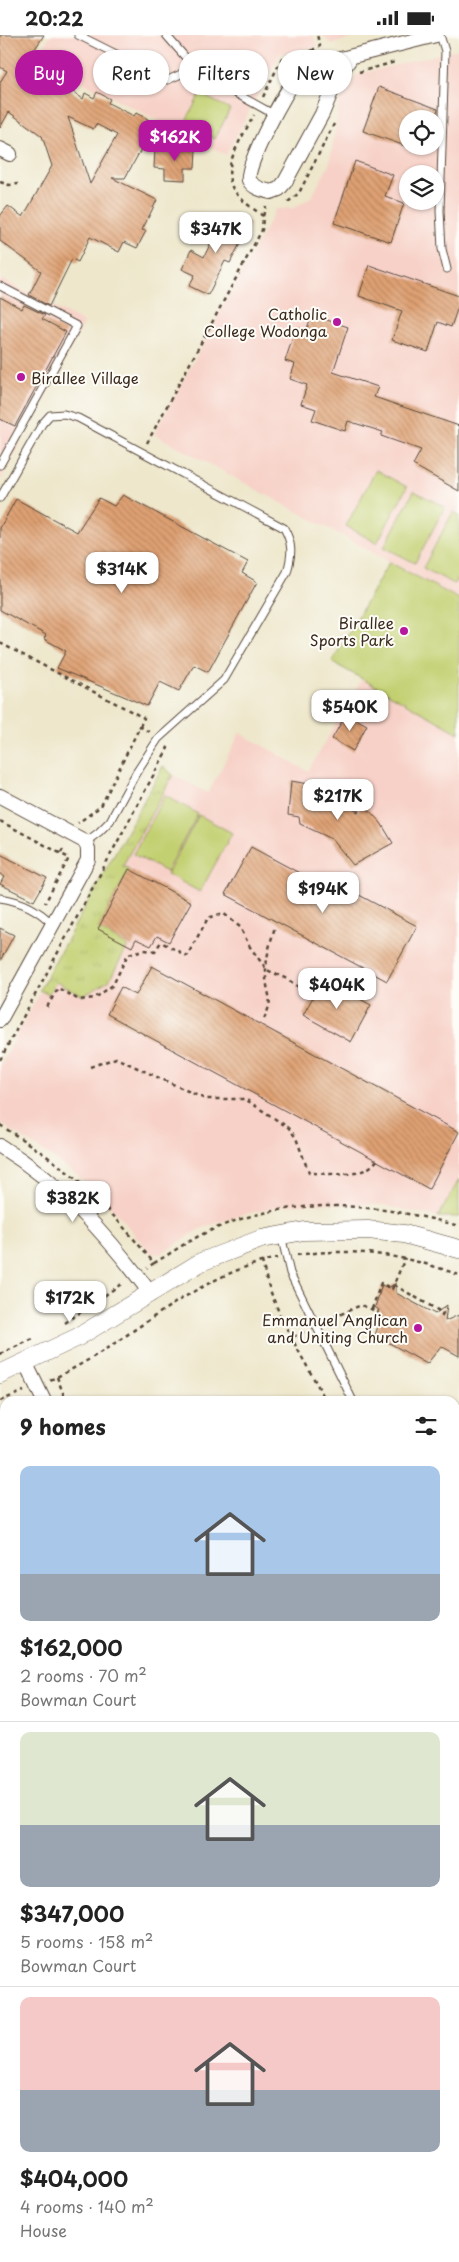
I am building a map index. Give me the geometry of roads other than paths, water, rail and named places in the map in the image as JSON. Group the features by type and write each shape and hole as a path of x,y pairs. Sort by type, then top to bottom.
{"street":[{"path":"352,57 428,36"},
{"path":"287,95 252,159 248,174 249,180 254,186 271,192 280,189 285,182 322,114 330,95"},
{"path":"0,796 86,842 88,849 88,861 0,1020"},
{"path":"0,1145 60,1189 112,1243 151,1293"},
{"path":"0,1373 78,1337 201,1262 238,1247 281,1235 327,1230 381,1231 427,1239 459,1249"},
{"path":"25,1362 41,1396"}],"lane":[{"path":"78,35 168,80 179,75"},
{"path":"166,35 179,50"},
{"path":"440,35 446,51 440,211 442,249 447,269"},
{"path":"238,95 275,115"},
{"path":"0,286 77,326 0,465"},
{"path":"0,498 42,424 50,415 64,414 78,418 284,528 290,539 291,554 287,572 224,680 158,739 136,773 110,821 99,833 86,842"},
{"path":"0,898 12,900 40,911 52,924"},
{"path":"281,1235 290,1273 351,1396"}],"place":[{"name":"Catholic College Wodonga","path":"337,322"},
{"name":"Birallee Village","path":"21,377"},
{"name":"Birallee Sports Park","path":"404,631"},
{"name":"Emmanuel Anglican and Uniting Church","path":"418,1328"}]}
